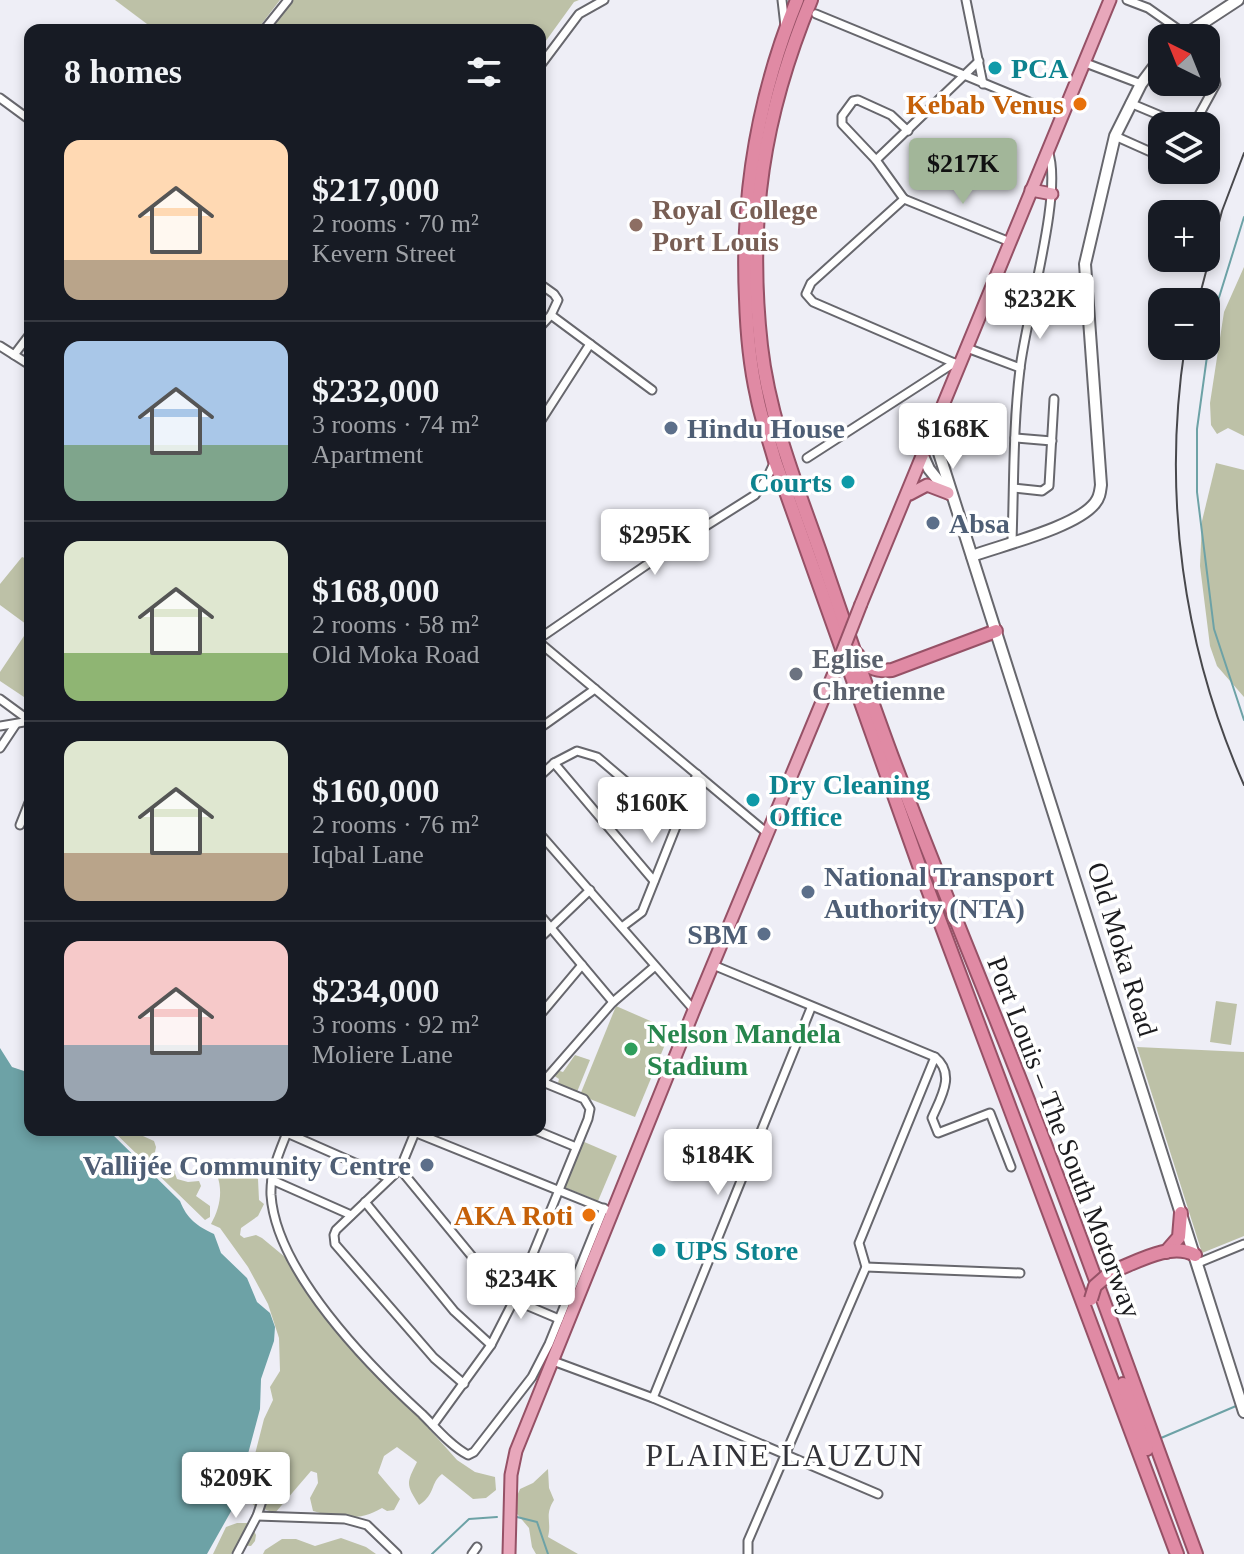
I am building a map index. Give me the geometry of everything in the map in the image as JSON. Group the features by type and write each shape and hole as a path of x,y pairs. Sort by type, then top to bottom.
{"highway":[{"name":"Port Louis – The South Motorway","path":"797,0 766,91 751,160 744,256 747,325 756,395 775,461 921,871 1177,1554"},
{"name":"Port Louis – The South Motorway","path":"811,0 778,87 761,169 757,206 761,343 774,417 850,645 933,869 1015,1066 1097,1280 1196,1554"},
{"path":"850,645 863,663 880,672 996,631"},
{"path":"1166,1252 1179,1237 1181,1213"},
{"path":"1184,1554 1091,1299 1095,1286 1111,1272 1180,1249 1197,1259"}],"main road":[{"path":"509,1554 511,1475 516,1451 553,1361 608,1210 713,965 907,497 956,364 967,348 1110,0"},
{"path":"1201,24 1238,0"},
{"path":"972,556 1074,520 1094,505 1100,496 1085,264 1115,136 1130,103 1148,75"},
{"path":"1031,190 1052,194"},
{"name":"Old Moka Road","path":"932,431 1242,1406"},
{"name":"Old Moka Road","path":"923,456 929,469 952,497"},
{"path":"907,497 919,487 927,485 933,485 952,497"}],"street":[{"path":"269,24 288,0"},
{"path":"546,58 579,14 604,0"},
{"path":"782,0 786,29"},
{"path":"966,0 983,84"},
{"path":"1127,0 1148,8 1167,24"},
{"path":"1148,8 1153,0"},
{"path":"816,14 1061,115"},
{"path":"876,160 979,61"},
{"path":"1083,62 1141,84"},
{"path":"0,98 24,116"},
{"path":"908,131 891,115 858,100 853,101 842,116 842,124 876,160 904,199 1010,242"},
{"path":"1130,103 1152,112"},
{"path":"1115,136 1148,151"},
{"path":"1012,541 1020,368 1052,194 1052,161 1047,149"},
{"path":"904,199 811,283 806,294 808,298 956,364"},
{"path":"546,289 558,300 546,320"},
{"path":"551,315 652,390"},
{"path":"14,355 24,342"},
{"path":"546,413 590,344"},
{"path":"0,346 24,361"},
{"path":"967,348 1020,368"},
{"path":"807,458 956,364"},
{"path":"1014,488 1042,491 1049,486 1054,399"},
{"path":"1015,438 1052,441"},
{"path":"546,636 674,546 755,495 775,461"},
{"path":"546,645 767,833"},
{"path":"546,724 595,689"},
{"path":"0,699 24,717"},
{"path":"0,726 24,722"},
{"path":"0,748 16,724"},
{"path":"546,770 577,751 597,757 677,825"},
{"path":"554,763 654,881"},
{"path":"622,927 642,912 697,774"},
{"path":"20,825 24,815"},
{"path":"546,841 694,1010"},
{"path":"546,931 590,890"},
{"path":"546,922 613,1002"},
{"path":"546,1008 582,965"},
{"path":"713,965 935,1057 947,1072 947,1081 932,1118 938,1133 990,1113 1011,1167"},
{"path":"546,1077 613,1002 654,967"},
{"path":"653,1398 811,1008"},
{"path":"745,1552 866,1267 859,1243 935,1057"},
{"path":"433,1425 491,1345 514,1300 588,1119 588,1103 546,1083"},
{"path":"546,1135 576,1147"},
{"path":"286,1136 273,1167 271,1197 286,1248 317,1301 379,1375 468,1455 474,1452 532,1377 608,1210 426,1136"},
{"path":"299,1136 389,1178"},
{"path":"411,1136 400,1169 336,1230 335,1244 426,1349 464,1384"},
{"path":"400,1169 498,1288 514,1300 559,1319"},
{"path":"272,1180 351,1215"},
{"path":"365,1202 454,1311 491,1345"},
{"path":"1197,1259 1244,1244"},
{"path":"866,1267 1020,1273"},
{"path":"553,1361 653,1398 878,1494"},
{"path":"237,1554 264,1495"},
{"path":"257,1516 345,1519 367,1525 397,1554"}],"green space":[{"path":"115,0 280,0 262,24 147,24"},
{"path":"293,0 579,0 574,2 546,41 546,24 275,24"},
{"path":"1244,267 1244,436 1228,428 1217,434 1211,425 1210,403 1217,360 1220,360 1224,312"},
{"path":"1216,463 1244,470 1244,697 1217,666 1210,646 1200,566 1202,521"},
{"path":"24,558 24,623 0,605 0,584"},
{"path":"24,636 24,697 0,681 0,672"},
{"path":"1216,1001 1237,1004 1231,1045 1210,1042"},
{"name":"Nelson Mandela Stadium","path":"616,1006 671,1030 635,1117 580,1095"},
{"path":"1137,1047 1244,1052 1244,1236 1202,1253"},
{"path":"575,1055 590,1060 577,1092 558,1083 559,1079 553,1075 557,1070 563,1072"},
{"path":"118,1136 143,1136 154,1141 154,1157 173,1168 177,1179 199,1181 201,1186 196,1196 210,1206 210,1217 205,1220"},
{"path":"582,1141 617,1156 598,1201 564,1187"},
{"path":"232,1162 246,1164 258,1179 259,1200 264,1204 258,1216 241,1228 240,1235 244,1238 256,1235 262,1238 291,1262 316,1302 457,1460 475,1472 495,1477 496,1490 486,1498 473,1499 442,1474 428,1497 419,1505 409,1484 417,1462 397,1447 384,1456 378,1473 400,1499 394,1510 382,1508 365,1515 348,1517 313,1511 310,1498 318,1483 317,1473 311,1471 275,1513 255,1506 244,1497 264,1419 273,1400 270,1387 280,1371 279,1338 268,1304 248,1267 220,1228 211,1224 220,1200 217,1175 220,1169"},
{"path":"548,1469 549,1488 554,1500 549,1510 548,1537 578,1554 536,1554 529,1528 512,1508 520,1489 533,1483"},
{"path":"250,1523 256,1535 255,1541 251,1546 238,1545 231,1554 213,1554 226,1527"},
{"path":"341,1538 376,1554 263,1554 282,1539 296,1539 315,1546"}],"water":[{"path":"0,1048 12,1067 24,1071 24,1136 114,1136 180,1201 193,1221 214,1234 221,1253 247,1278 257,1302 270,1313 275,1327 274,1341 261,1379 260,1409 234,1506 207,1554 0,1554"}],"waterway":[{"path":"1244,217 1212,320 1197,429 1197,492 1214,629 1244,720"},
{"path":"1161,1438 1236,1406"},
{"path":"432,1554 469,1519 497,1517"},
{"path":"517,1517 537,1522 548,1554"}],"tram line":[{"path":"1202,288 1222,211 1244,153"},
{"path":"1183,360 1176,458 1177,514 1183,570 1192,625 1206,679 1244,785"}],"place":[{"name":"PCA","path":"995,68"},
{"name":"Kebab Venus","path":"1080,104"},
{"name":"Royal College Port Louis","path":"636,225"},
{"name":"Hindu House","path":"671,428"},
{"name":"Courts","path":"848,482"},
{"name":"Absa","path":"933,523"},
{"name":"Eglise Chretienne","path":"796,674"},
{"name":"Dry Cleaning Office","path":"753,800"},
{"name":"National Transport Authority (NTA)","path":"808,892"},
{"name":"SBM","path":"764,934"},
{"name":"Nelson Mandela Stadium","path":"631,1049"},
{"name":"Vallijée Community Centre","path":"427,1165"},
{"name":"AKA Roti","path":"589,1215"},
{"name":"UPS Store","path":"659,1250"}],"district":[{"name":"PLAINE LAUZUN","path":"785,1455"}]}
